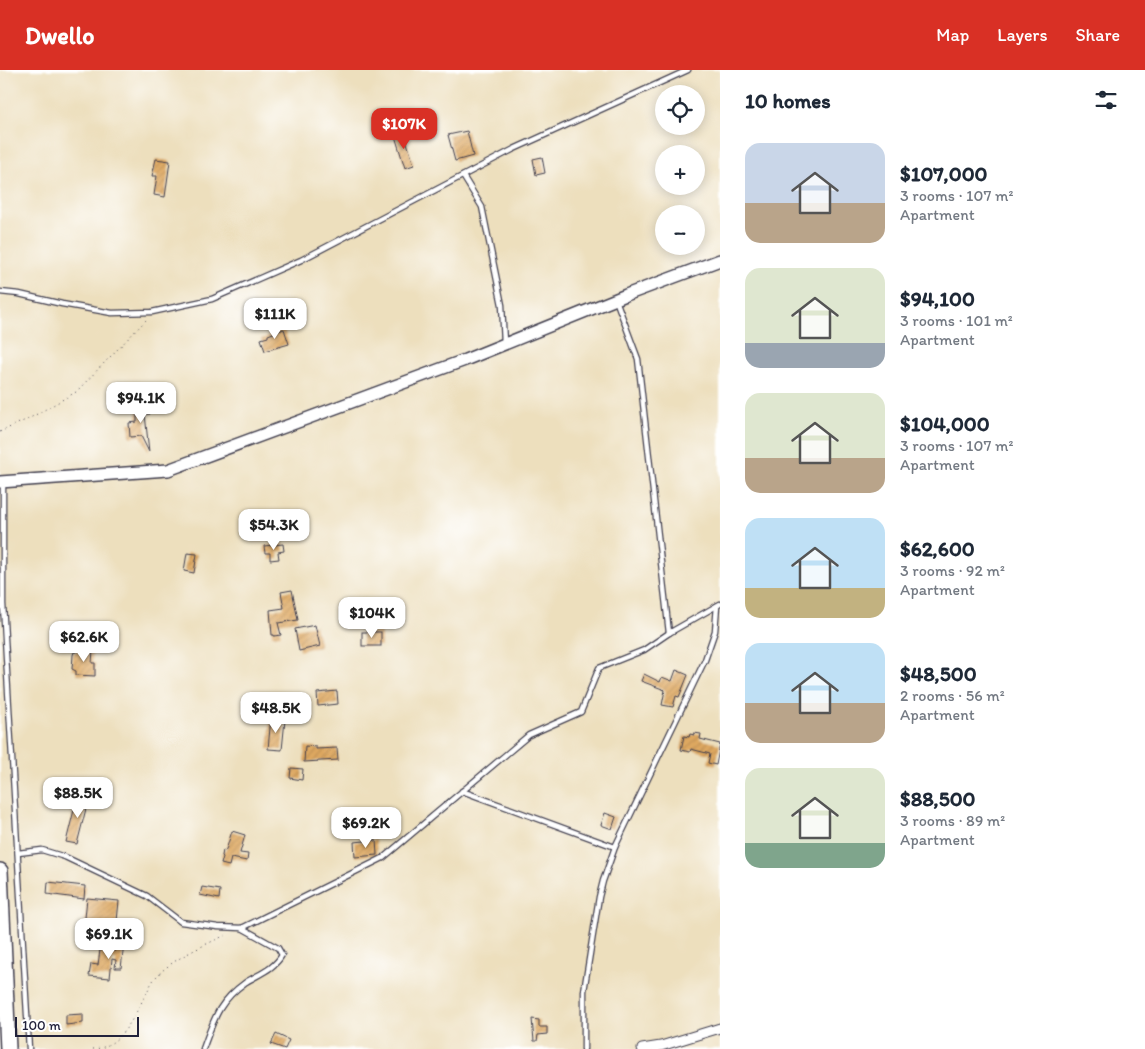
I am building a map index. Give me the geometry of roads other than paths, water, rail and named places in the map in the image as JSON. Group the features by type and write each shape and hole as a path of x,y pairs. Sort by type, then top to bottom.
{"highway":[{"path":"0,871 2,950 8,1049"}],"main road":[{"path":"1,482 168,470 504,344 720,260"}],"street":[{"path":"642,1049 676,1045 720,1028"}],"lane":[{"path":"0,292 19,294 112,313 154,312 212,298 301,260 514,149 688,70"},
{"path":"463,176 482,207 502,305 504,344"},
{"path":"616,299 638,359 669,633"},
{"path":"1,482 3,604 29,1049"},
{"path":"242,928 383,858 529,735 582,712 598,668 644,650 669,633 719,605"},
{"path":"584,1049 584,991 599,897 615,847 705,660 715,631 719,605"},
{"path":"462,791 615,847"},
{"path":"18,853 42,850 65,857 147,896 181,922 242,928 278,948 282,955 277,964 245,983 223,1002 203,1049"}]}
